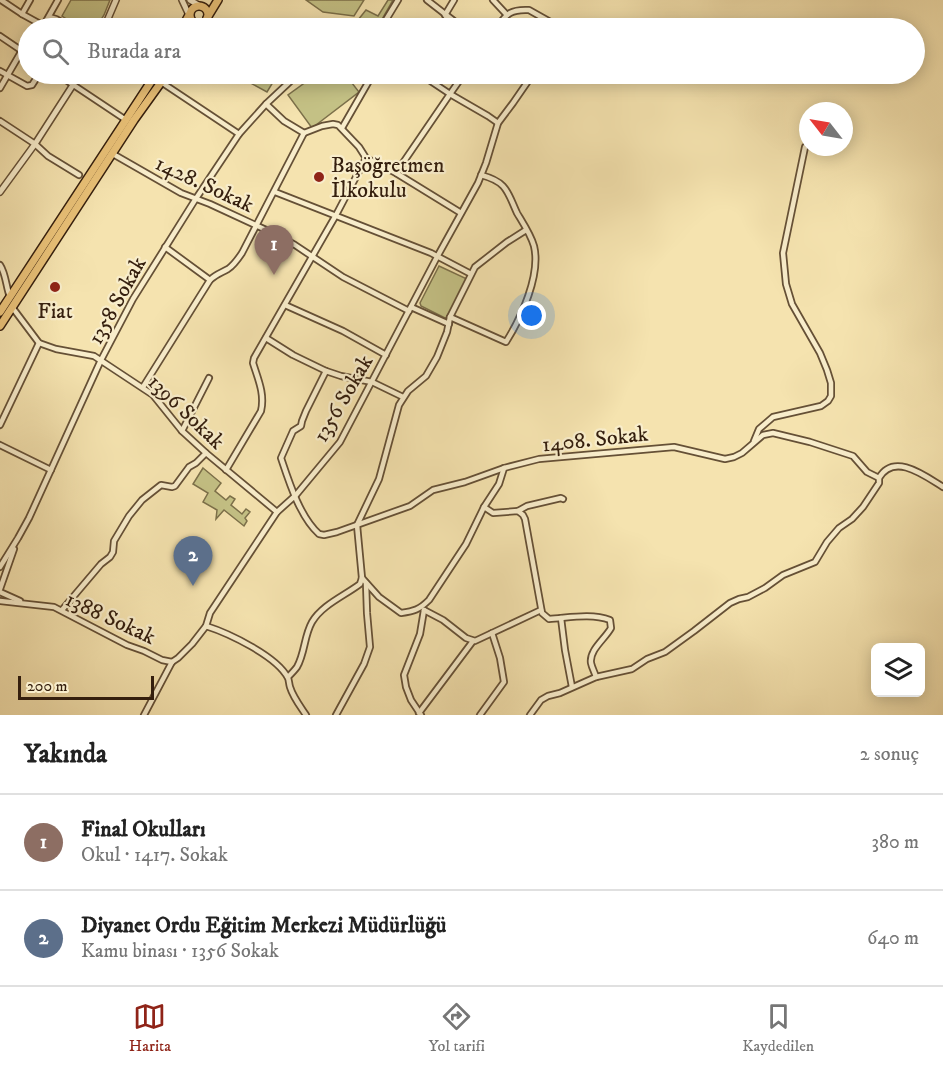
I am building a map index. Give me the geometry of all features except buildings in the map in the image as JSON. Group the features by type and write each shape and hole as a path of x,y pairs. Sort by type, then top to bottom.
{"highway":[{"path":"207,18 218,0"},
{"path":"187,18 192,8 202,3 206,10 205,18"},
{"path":"0,312 149,84"},
{"path":"0,326 159,84"}],"street":[{"path":"1,0 28,18"},
{"path":"22,14 30,0"},
{"path":"52,18 49,17 58,0"},
{"path":"108,18 116,0"},
{"path":"183,0 189,15"},
{"path":"190,0 202,3"},
{"path":"387,18 398,0"},
{"path":"427,0 449,18"},
{"path":"446,16 454,0"},
{"path":"493,0 507,15"},
{"path":"504,18 516,10 529,10 543,18"},
{"path":"0,36 18,48"},
{"path":"0,88 18,59"},
{"path":"0,71 18,81"},
{"path":"0,192 35,144 73,84 126,120"},
{"path":"165,84 239,134"},
{"name":"1358 Sokak","path":"0,567 18,538 132,299 239,134 287,84"},
{"path":"342,128 367,84"},
{"path":"435,84 498,123"},
{"path":"396,173 457,84"},
{"name":"1356 Sokak","path":"144,715 172,662 186,651 206,626 210,613 277,512 296,495 340,442 481,176 498,123 525,84"},
{"path":"266,104 284,121 304,134"},
{"path":"0,121 35,144 48,156 79,175"},
{"path":"143,387 210,280 235,263 242,253 304,134 322,126 338,125 366,158 396,173 461,213"},
{"name":"1428. Sokak","path":"113,154 195,200 210,204 295,245 343,277 410,309 449,324"},
{"path":"753,443 759,429 773,417 821,406 831,396 831,383 827,370 792,304 786,284 783,253 803,156"},
{"path":"226,470 261,411 263,395 253,363 254,358 366,158"},
{"path":"450,317 506,342 532,285 535,265 534,246 505,187 498,181 481,176"},
{"path":"275,192 431,253 471,274"},
{"path":"336,715 364,664 370,647 357,525 379,479 399,405 408,391 426,376 437,357 450,317 475,267 526,230"},
{"path":"165,247 210,280"},
{"path":"0,265 10,297"},
{"path":"285,305 343,331 386,355"},
{"path":"1,421 39,343 12,307"},
{"path":"266,338 293,355 326,370 341,376 372,382 403,397"},
{"name":"1396 Sokak","path":"39,343 56,349 94,356 143,387 153,395 182,431 277,512"},
{"name":"1408. Sokak","path":"326,370 301,426 293,431 281,458 307,520 319,534 324,535 410,506 433,490 539,459 674,447 725,459 742,453 763,435 773,433 853,456 867,472 879,478"},
{"path":"182,431 209,378"},
{"path":"0,445 51,470"},
{"path":"62,610 101,564 110,557 114,541 142,500 161,485 172,488 175,486 189,467 206,453"},
{"path":"530,715 541,700 548,696 596,677 632,669 647,659 665,652 730,603 748,597 783,575 815,561 839,528 863,507 879,483 882,473 892,466 903,466 915,470 943,487"},
{"path":"473,641 420,714 411,700 404,675 420,634 424,607 466,544 484,507 499,484 504,468"},
{"path":"484,507 493,513 518,511 527,506 563,499"},
{"path":"518,511 525,519 542,613 549,619 588,617 610,620 611,628 591,656 596,677"},
{"path":"18,538 0,590 26,603"},
{"path":"364,580 379,597 401,613 424,607"},
{"path":"288,678 298,665 313,621 321,611 364,580"},
{"name":"1388 Sokak","path":"0,601 54,607 127,645 172,662"},
{"path":"424,607 473,641 541,610"},
{"path":"561,618 572,687"},
{"path":"206,626 235,637 272,661 288,678 290,688 306,715"},
{"path":"480,715 504,682 500,658 492,633"}],"shaded area":[{"path":"71,0 110,0 102,18 65,18 62,16"},
{"path":"306,0 364,0 354,16 323,12"},
{"path":"388,0 393,0 383,18 360,18 366,10 378,16"},
{"path":"252,84 272,84 267,92"},
{"path":"303,84 353,84 359,92 312,128 288,95"},
{"path":"439,266 467,279 449,316 445,318 421,306 420,303"},
{"path":"203,468 221,483 215,491 226,500 230,496 235,499 231,505 242,514 246,509 250,512 245,518 247,521 244,526 224,510 216,519 217,510 203,502 208,493 193,484"}],"place":[{"name":"Başöğretmen İlkokulu","path":"319,177"},
{"name":"Final Okulları","path":"274,275"},
{"name":"Fiat","path":"55,287"},
{"name":"Diyanet Ordu Eğitim Merkezi Müdürlüğü","path":"193,586"}]}
